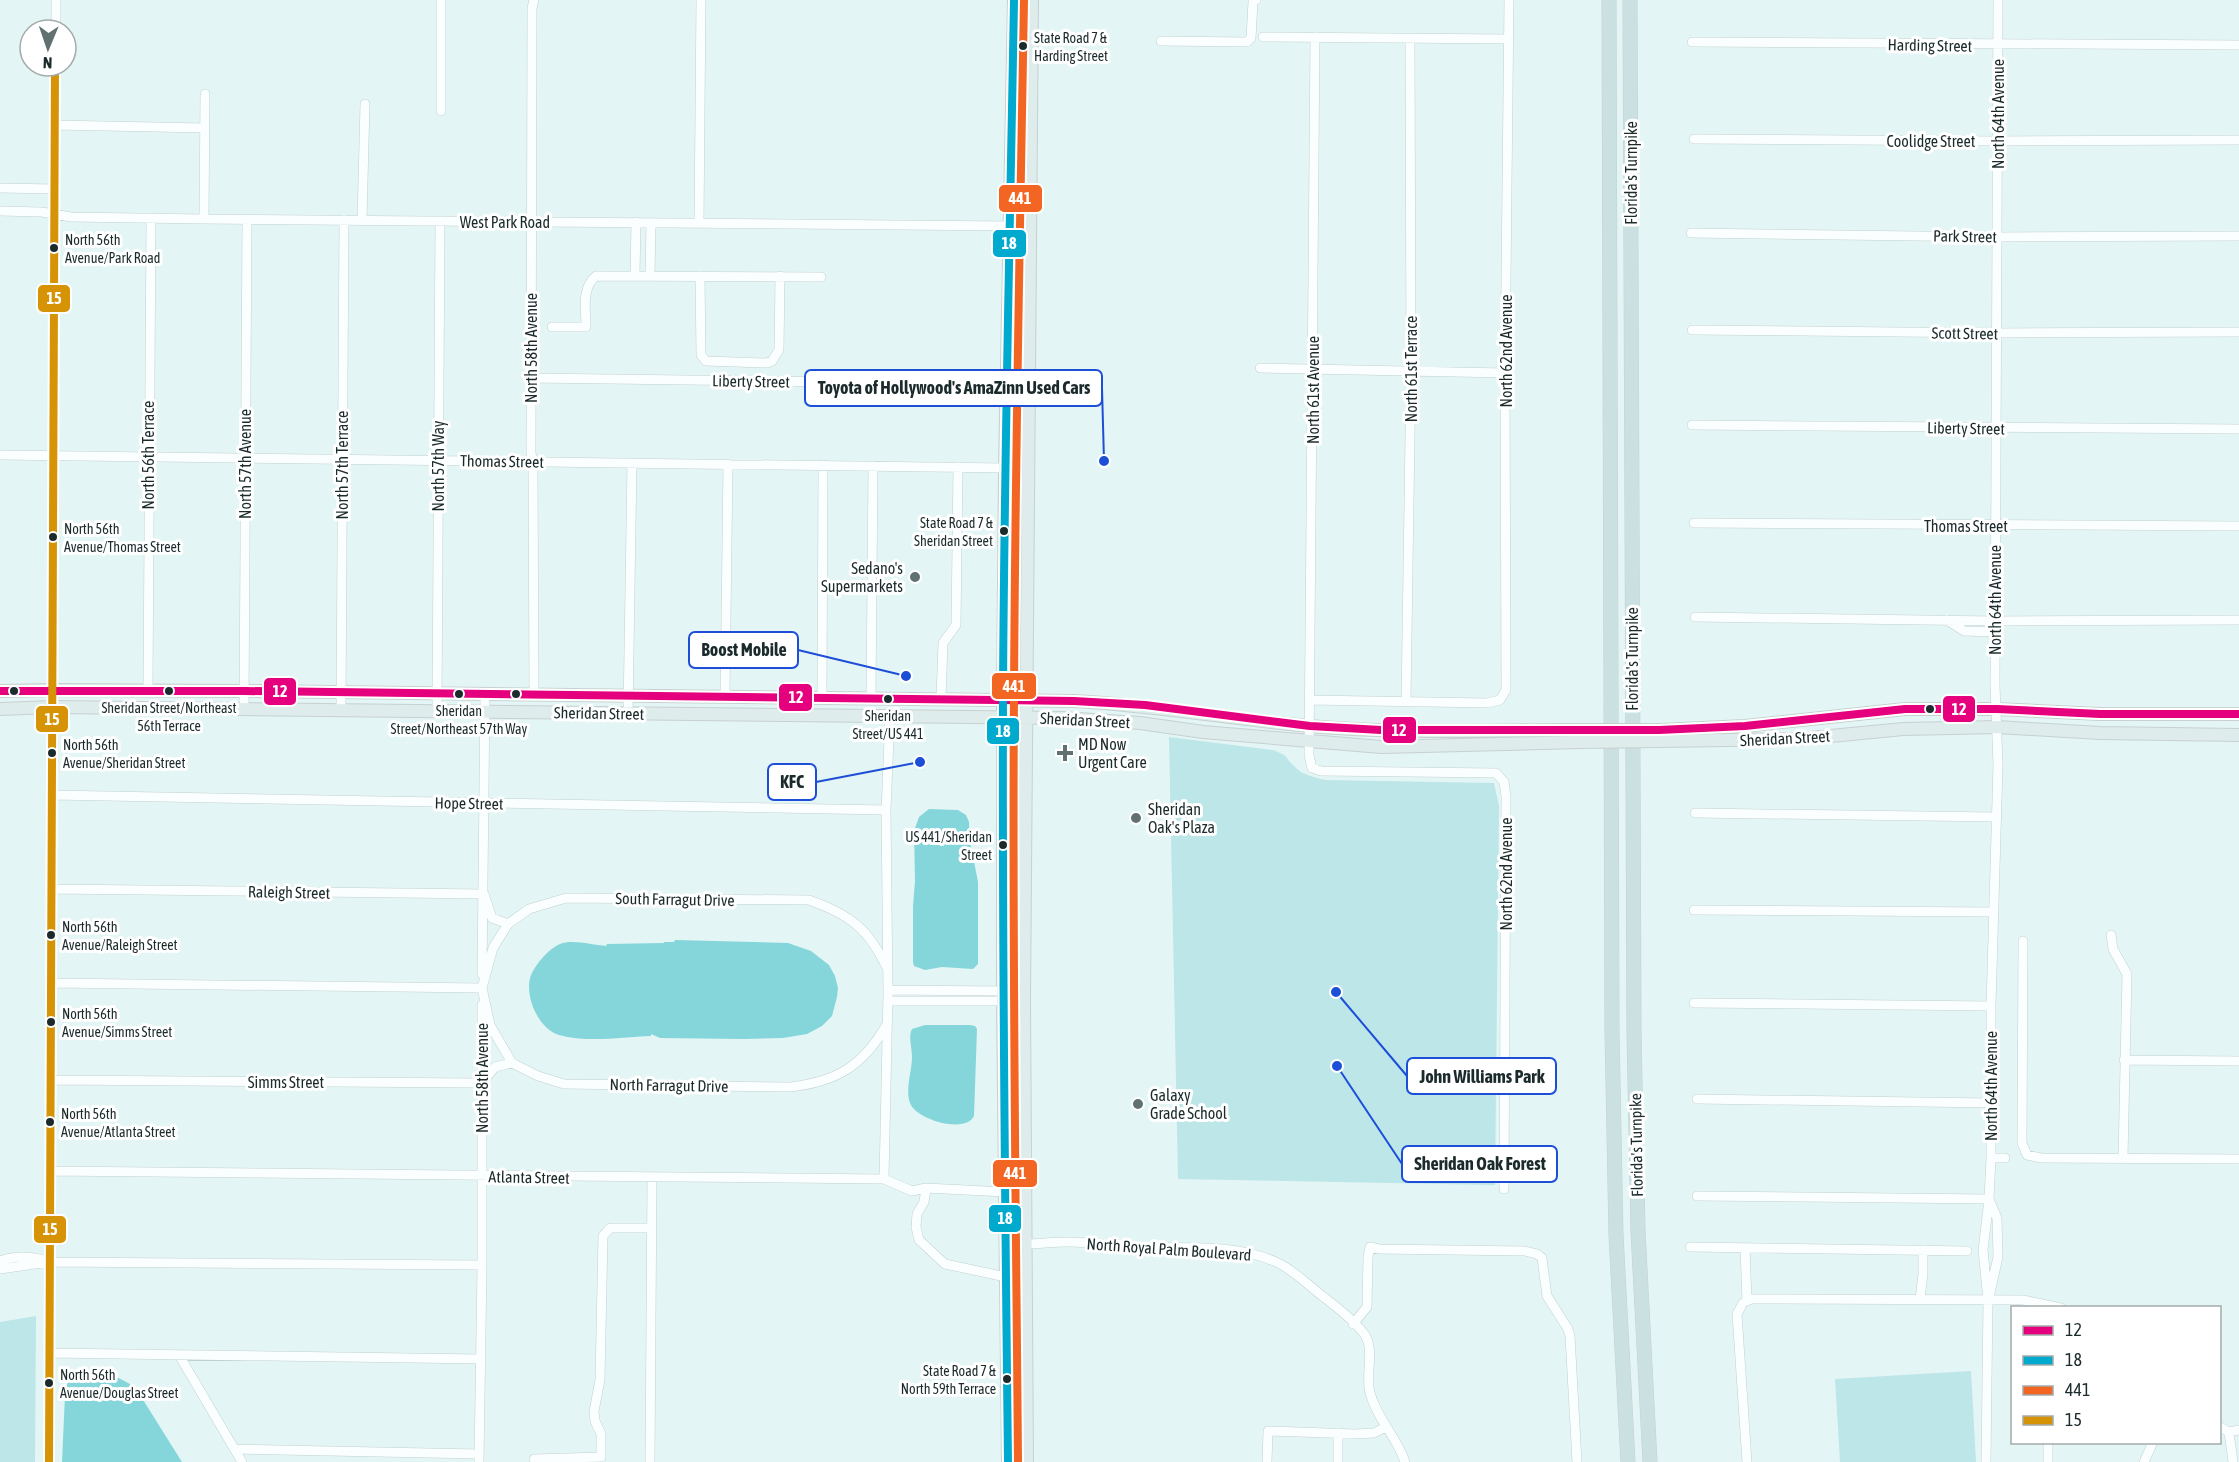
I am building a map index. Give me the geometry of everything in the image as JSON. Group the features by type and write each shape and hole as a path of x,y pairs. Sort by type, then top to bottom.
{"highway":[{"name":"Florida's Turnpike","path":"1609,0 1612,1032 1616,1235 1628,1462"},
{"name":"Florida's Turnpike","path":"1630,0 1634,1032 1638,1231 1650,1462"}],"main road":[{"path":"1014,0 1024,7 1032,19"},
{"path":"1008,1462 1003,996 1003,700 1006,384 1014,0"},
{"path":"1027,1462 1024,1027 1032,0"},
{"path":"1011,162 1018,176 1029,183"},
{"path":"1010,226 1019,232 1029,249"},
{"path":"1005,471 1014,484 1027,489"},
{"name":"Sheridan Street","path":"0,691 244,691 1027,700 1145,705 1310,726 1581,736"},
{"name":"Sheridan Street","path":"0,709 53,707 1026,718 1140,723 1203,732 1381,747 1581,736 1659,735 1800,739 1903,729 1997,727 2100,733 2239,735"},
{"name":"Sheridan Street","path":"1659,735 1905,709 1996,709 2100,714 2239,714"},
{"path":"1003,996 1009,995 1018,1006 1024,1027"}],"street":[{"path":"56,0 56,18"},
{"path":"441,0 441,111"},
{"name":"North 58th Avenue","path":"534,0 532,8 531,222 534,695"},
{"path":"699,223 701,0"},
{"path":"1007,0 1014,0"},
{"path":"1161,41 1247,42 1251,38 1253,2 1256,0"},
{"name":"North 62nd Avenue","path":"1406,701 1487,703 1500,700 1506,690 1505,373 1509,0"},
{"name":"North 64th Avenue","path":"1986,1462 1989,1300 1983,1250 1991,1158 1991,1006 1997,727 1995,621 1998,0"},
{"path":"1263,37 1509,39"},
{"name":"North 61st Avenue","path":"1309,742 1315,37"},
{"name":"North 61st Terrace","path":"1406,701 1411,371 1410,38"},
{"name":"Harding Street","path":"1692,42 2239,45"},
{"path":"49,1462 56,78"},
{"path":"204,219 205,94"},
{"path":"362,220 364,104"},
{"path":"55,124 205,128"},
{"name":"Coolidge Street","path":"1694,139 2239,140"},
{"path":"0,188 55,189"},
{"name":"West Park Road","path":"0,211 71,217 247,220 1010,226"},
{"name":"North 56th Terrace","path":"148,691 151,218"},
{"name":"North 57th Avenue","path":"244,709 247,220"},
{"name":"North 57th Terrace","path":"340,710 344,220"},
{"name":"North 57th Way","path":"437,711 440,221"},
{"path":"634,276 636,222"},
{"path":"650,276 651,223"},
{"name":"Park Street","path":"1691,233 1997,237 2239,236"},
{"path":"552,327 586,327 586,289 588,282 596,276 821,277"},
{"path":"700,276 701,355 706,361 767,363 772,361 779,350 780,276"},
{"name":"Scott Street","path":"1692,330 1996,333 2239,332"},
{"path":"1260,368 1505,373"},
{"name":"Liberty Street","path":"532,378 1006,384"},
{"name":"Liberty Street","path":"1692,425 2239,429"},
{"name":"Thomas Street","path":"0,455 958,467 1005,471"},
{"path":"628,713 632,463"},
{"path":"725,696 728,464"},
{"path":"822,697 823,465"},
{"path":"871,697 873,466"},
{"path":"941,699 943,643 956,625 958,467"},
{"name":"Thomas Street","path":"1694,523 2239,526"},
{"path":"1695,617 1995,621 2239,620"},
{"path":"1947,620 1964,631 1995,632"},
{"name":"North 58th Avenue","path":"479,1458 485,695"},
{"path":"1310,700 1406,701"},
{"path":"884,1179 888,1001 886,810 890,716"},
{"name":"North 62nd Avenue","path":"1309,742 1312,768 1322,771 1496,773 1504,782 1506,796 1504,1189"},
{"name":"Hope Street","path":"52,795 886,810"},
{"path":"1695,813 1996,817"},
{"name":"Raleigh Street","path":"52,889 484,894"},
{"path":"484,894 492,918 507,924"},
{"name":"South Farragut Drive","path":"482,988 493,948 507,924 529,909 566,898 809,900 837,910 863,930 878,949 888,970"},
{"path":"1694,910 1994,912"},
{"path":"2111,935 2113,949 2127,974 2122,1158"},
{"path":"2023,941 2022,1143 2027,1155 2041,1158 2239,1160"},
{"path":"51,983 482,988 490,1025 512,1063 495,1067 483,1083"},
{"path":"888,990 1003,996"},
{"path":"888,1001 1003,996"},
{"path":"1694,1004 1991,1006"},
{"name":"North Farragut Drive","path":"512,1063 538,1076 564,1084 790,1087 815,1084 840,1074 875,1046 887,1024"},
{"path":"2124,1060 2239,1061"},
{"name":"Simms Street","path":"51,1080 483,1083"},
{"path":"1697,1099 1991,1103"},
{"path":"1991,1158 2005,1158"},
{"name":"Atlanta Street","path":"50,1171 884,1179 912,1191 926,1188 1005,1192"},
{"path":"650,1462 652,1178"},
{"path":"926,1188 924,1202 917,1214 916,1227 920,1240 945,1264 1006,1277"},
{"path":"1697,1196 1989,1199"},
{"name":"North 64th Avenue","path":"1989,1199 1998,1218 1998,1257 1989,1300"},
{"path":"534,1459 601,1457 601,1434 595,1421 594,1411 600,1380 603,1236 610,1228 651,1228"},
{"name":"North Royal Palm Boulevard","path":"1025,1244 1066,1241 1134,1247 1215,1250 1258,1256 1280,1264 1329,1302 1364,1335 1368,1342 1368,1380 1375,1409 1405,1462"},
{"path":"1353,1324 1367,1307 1370,1247 1525,1251 1537,1254 1542,1258 1547,1296 1570,1336 1577,1462"},
{"path":"1690,1247 1967,1251"},
{"path":"1745,1248 1747,1301"},
{"path":"1920,1299 1923,1250"},
{"path":"0,1261 482,1265"},
{"path":"0,1269 14,1262"},
{"path":"1747,1462 1737,1314 1743,1303 1751,1299 1767,1298 2023,1300 2049,1306"},
{"path":"49,1353 481,1359"},
{"path":"179,1355 242,1462"},
{"path":"1267,1462 1268,1431 1374,1433 1386,1427"},
{"path":"2221,1428 2229,1432 2239,1430"},
{"path":"2229,1432 2232,1462"},
{"path":"1338,1433 1338,1462"},
{"path":"2048,1444 2048,1462"},
{"path":"2144,1462 2153,1444"},
{"path":"235,1449 479,1458"}],"shaded area":[{"path":"1169,737 1273,750 1285,756 1301,772 1326,780 1494,783 1499,806 1495,1185 1178,1179"},
{"path":"36,1316 35,1462 0,1462 0,1322"},
{"path":"1971,1371 1976,1462 1840,1462 1835,1379"}],"water":[{"path":"929,809 958,810 966,815 969,822 970,841 978,882 978,964 973,969 942,967 925,970 914,966 914,831 919,817"},
{"path":"675,940 788,943 811,951 829,965 835,976 838,988 832,1016 822,1026 807,1034 783,1038 660,1038 651,1034 651,1036 593,1039 570,1037 552,1032 535,1012 530,994 530,978 542,958 560,944 576,942 606,946 607,944 664,943"},
{"path":"925,1025 970,1025 977,1029 974,1116 969,1121 961,1124 941,1123 921,1115 910,1103 908,1092 912,1057 911,1032 912,1029"},
{"path":"94,1372 113,1375 130,1384 140,1395 182,1462 62,1462 65,1395 68,1381 76,1376"}],"transit line":[{"name":"18","path":"1008,1462 1003,985 1003,698 1014,0"},
{"name":"441","path":"1018,1462 1014,794 1024,0"},
{"name":"15","path":"49,1462 55,78"},
{"name":"12","path":"0,691 245,691 1074,701 1145,705 1310,726 1381,730 1659,730 1745,726 1905,709 1997,709 2100,714 2239,714"}],"place":[{"name":"State Road 7 & Harding Street","path":"1023,46"},
{"name":"North 56th Avenue/Park Road","path":"54,248"},
{"name":"Toyota of Hollywood's AmaZinn Used Cars","path":"1104,461"},
{"name":"State Road 7 & Sheridan Street","path":"1004,531"},
{"name":"North 56th Avenue/Thomas Street","path":"53,537"},
{"name":"Sedano's Supermarkets","path":"915,577"},
{"name":"Boost Mobile","path":"906,676"},
{"name":"Sheridan Street/Northeast 56th Terrace","path":"169,691"},
{"name":"Sheridan Street/Northeast 57th Way","path":"459,694"},
{"name":"Sheridan Street/US 441","path":"888,699"},
{"name":"North 56th Avenue/Sheridan Street","path":"52,753"},
{"name":"MD Now Urgent Care","path":"1065,753"},
{"name":"KFC","path":"920,762"},
{"name":"Sheridan Oak's Plaza","path":"1136,818"},
{"name":"US 441/Sheridan Street","path":"1003,845"},
{"name":"North 56th Avenue/Raleigh Street","path":"51,935"},
{"name":"John Williams Park","path":"1336,992"},
{"name":"North 56th Avenue/Simms Street","path":"51,1022"},
{"name":"Sheridan Oak Forest","path":"1337,1066"},
{"name":"Galaxy Grade School","path":"1138,1104"},
{"name":"North 56th Avenue/Atlanta Street","path":"50,1122"},
{"name":"State Road 7 & North 59th Terrace","path":"1007,1379"},
{"name":"North 56th Avenue/Douglas Street","path":"49,1383"}]}
